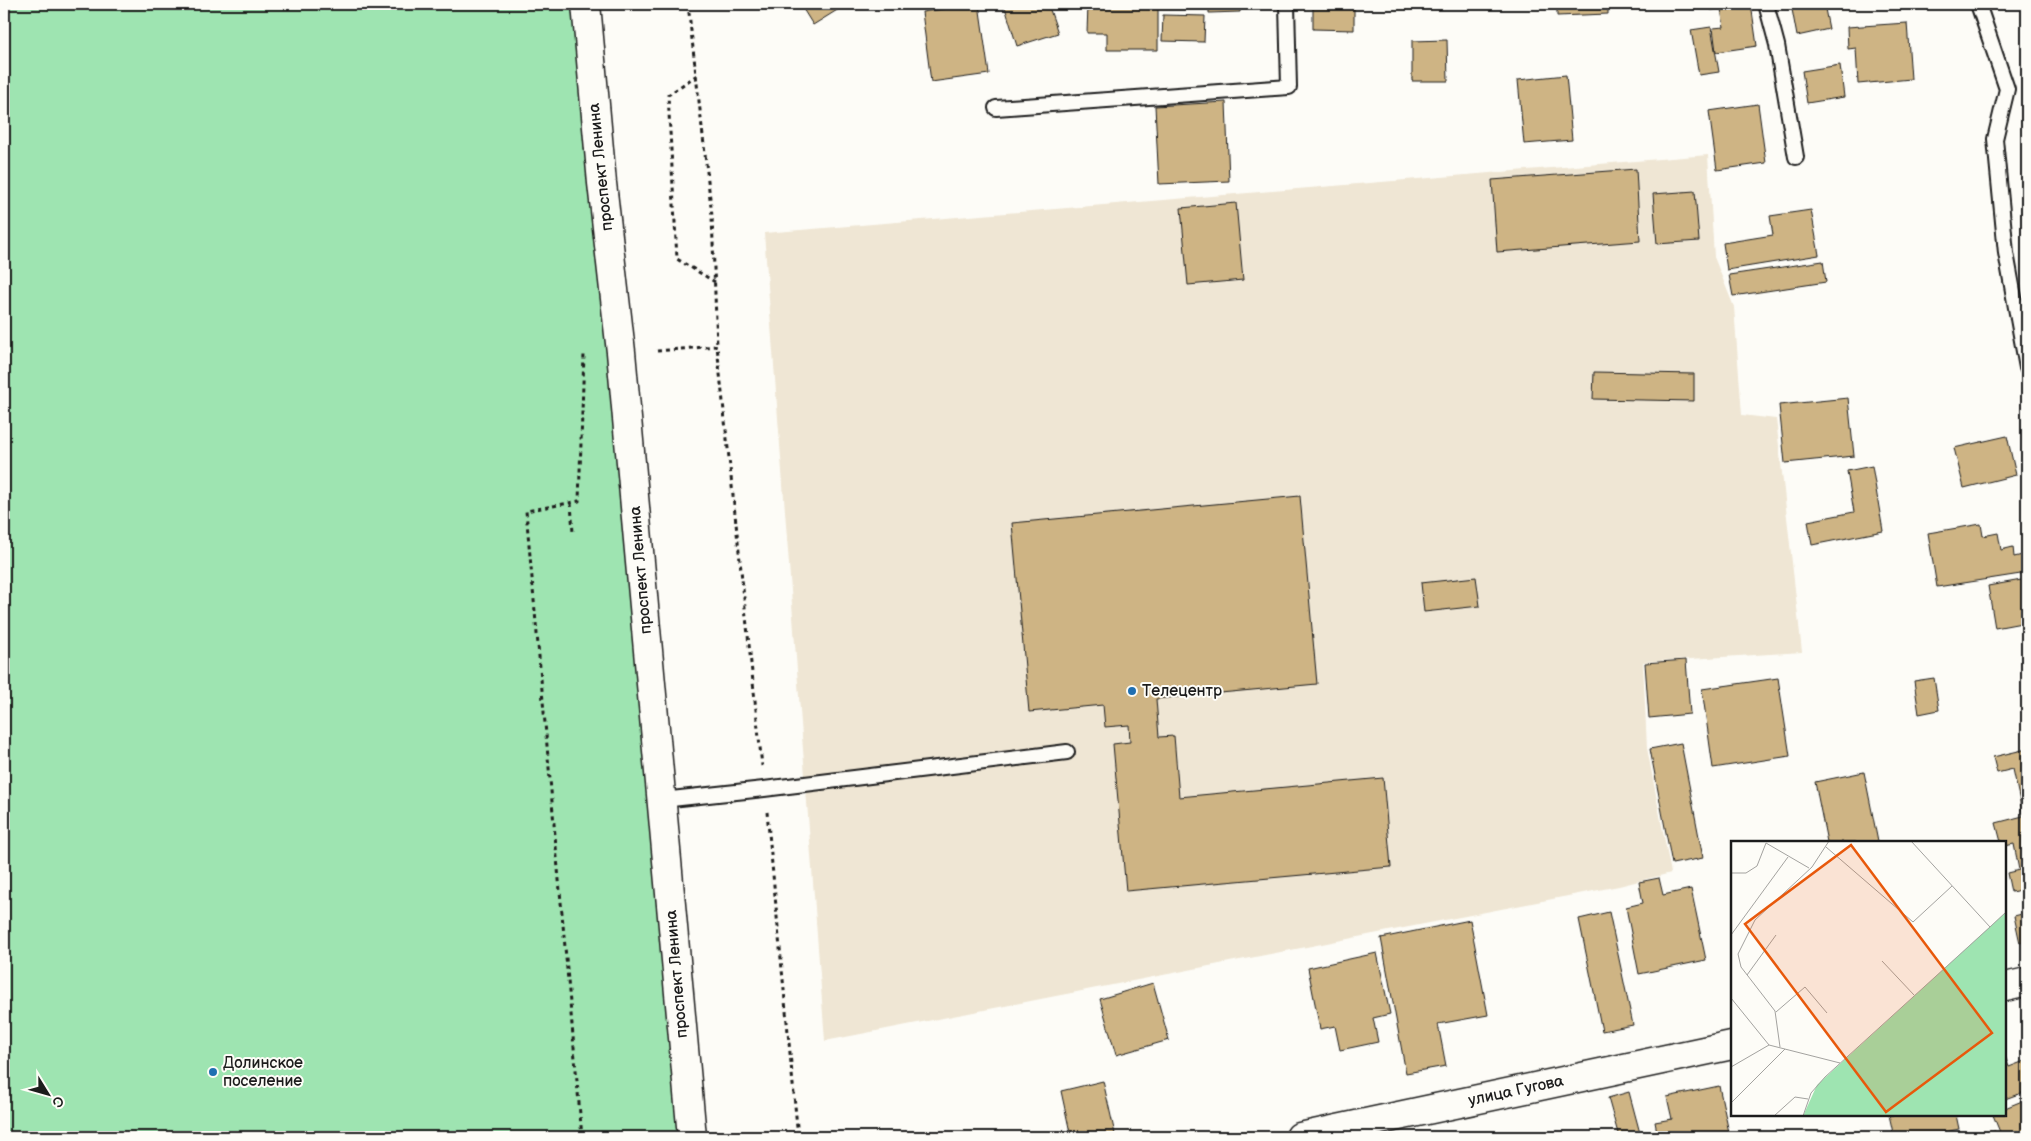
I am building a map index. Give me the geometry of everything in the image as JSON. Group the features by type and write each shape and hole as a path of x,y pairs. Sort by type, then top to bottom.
{"street":[{"name":"проспект Ленина","path":"586,4 602,183 621,352 692,1137"},
{"path":"2006,987 2027,982"},
{"name":"улица Гугова","path":"1300,1137 1731,1045"}],"lane":[{"path":"996,108 1289,87 1287,4"},
{"path":"1766,4 1777,45 1796,157"},
{"path":"1978,4 2007,89 1995,139 2006,253 2027,368"},
{"path":"662,800 1067,752"}],"path":[{"path":"688,4 712,216 717,346 764,789 798,1137"},
{"path":"697,75 668,95 677,259 715,282"},
{"path":"657,351 717,346"},
{"path":"582,1137 526,511 579,501 584,354"},
{"path":"571,503 573,533"}],"shaded area":[{"path":"1708,155 1714,257 1734,307 1742,415 1776,419 1802,652 1643,662 1647,748 1671,873 1619,886 825,1041 764,233"}],"green space":[{"path":"4,4 586,4 692,1137 4,1137"}],"building":[{"path":"800,4 847,4 813,25"},
{"path":"979,4 989,74 931,82 922,12"},
{"path":"1004,4 1048,4 1058,33 1017,46"},
{"path":"1088,4 1158,4 1158,50 1107,50 1107,33 1087,33"},
{"path":"1209,4 1240,4 1240,12 1209,13"},
{"path":"1313,4 1354,4 1354,30 1313,29"},
{"path":"1557,4 1608,4 1608,14 1557,16"},
{"path":"1710,4 1751,4 1757,46 1716,52 1713,28 1724,27 1721,9 1711,10"},
{"path":"1791,4 1824,4 1829,29 1797,36"},
{"path":"1163,15 1205,16 1204,42 1162,41"},
{"path":"1907,23 1911,79 1858,84 1856,48 1848,49 1847,27"},
{"path":"1711,27 1719,72 1699,75 1691,30"},
{"path":"1447,40 1448,81 1412,81 1412,41"},
{"path":"1840,65 1844,97 1807,103 1802,71"},
{"path":"1566,75 1572,140 1524,144 1518,80"},
{"path":"1226,102 1229,181 1159,184 1155,106"},
{"path":"1758,104 1766,163 1717,170 1709,111"},
{"path":"1636,169 1640,241 1497,252 1492,180"},
{"path":"1695,191 1699,241 1657,244 1653,194"},
{"path":"1236,203 1243,280 1188,285 1181,208"},
{"path":"1811,210 1819,255 1727,270 1723,243 1773,235 1770,216"},
{"path":"1823,261 1826,282 1733,296 1729,275"},
{"path":"1594,372 1694,374 1694,401 1593,399"},
{"path":"1848,398 1854,456 1785,463 1779,405"},
{"path":"2007,436 2016,475 1964,488 1954,448"},
{"path":"1872,466 1883,531 1812,545 1808,521 1854,512 1847,471"},
{"name":"Телецентр","path":"1300,496 1317,684 1156,699 1159,737 1174,736 1179,797 1383,778 1391,867 1126,891 1113,744 1130,742 1129,725 1105,727 1103,705 1029,712 1012,523"},
{"path":"1981,524 1983,536 1998,533 2001,550 2013,547 2014,557 2027,554 2027,573 1937,587 1928,533"},
{"path":"1476,577 1480,606 1424,612 1421,583"},
{"path":"2027,579 2027,622 1995,628 1988,586"},
{"path":"1686,660 1690,714 1649,718 1645,663"},
{"path":"1778,678 1790,756 1713,768 1702,689"},
{"path":"1934,678 1939,710 1919,714 1914,681"},
{"path":"1681,743 1703,858 1672,864 1650,749"},
{"path":"2027,749 2027,941 2020,943 2014,916 2026,913 2021,890 2011,892 2007,873 2019,870 2014,844 2006,846 2006,841 2001,841 1996,823 2023,816 2013,769 1997,773 1993,757"},
{"path":"1864,772 1878,841 1827,841 1815,782"},
{"path":"1659,878 1663,895 1691,889 1706,960 1639,974 1626,907 1643,903 1639,882"},
{"path":"1609,912 1633,1025 1602,1031 1579,919"},
{"path":"1470,920 1488,1015 1438,1024 1446,1066 1406,1073 1381,938"},
{"path":"1377,953 1390,1014 1373,1018 1378,1042 1340,1050 1335,1026 1320,1029 1308,968"},
{"path":"1153,983 1169,1040 1116,1055 1100,999"},
{"path":"2006,1059 2009,1067 2027,1060 2027,1091 2006,1099"},
{"path":"1103,1081 1115,1134 1102,1137 1071,1137 1061,1091"},
{"path":"1719,1086 1730,1137 1658,1137 1655,1122 1672,1119 1667,1097"},
{"path":"1629,1092 1641,1137 1619,1137 1608,1098"},
{"path":"2027,1099 2027,1130 2008,1137 2002,1137 1993,1116 2006,1116 2006,1108"},
{"path":"1889,1116 1956,1116 1959,1129 1923,1137 1894,1137"},
{"path":"1995,1131 1997,1137 1974,1137 1976,1135"}],"place":[{"name":"Телецентр","path":"1132,691"},
{"name":"Долинское поселение","path":"213,1072"}]}
